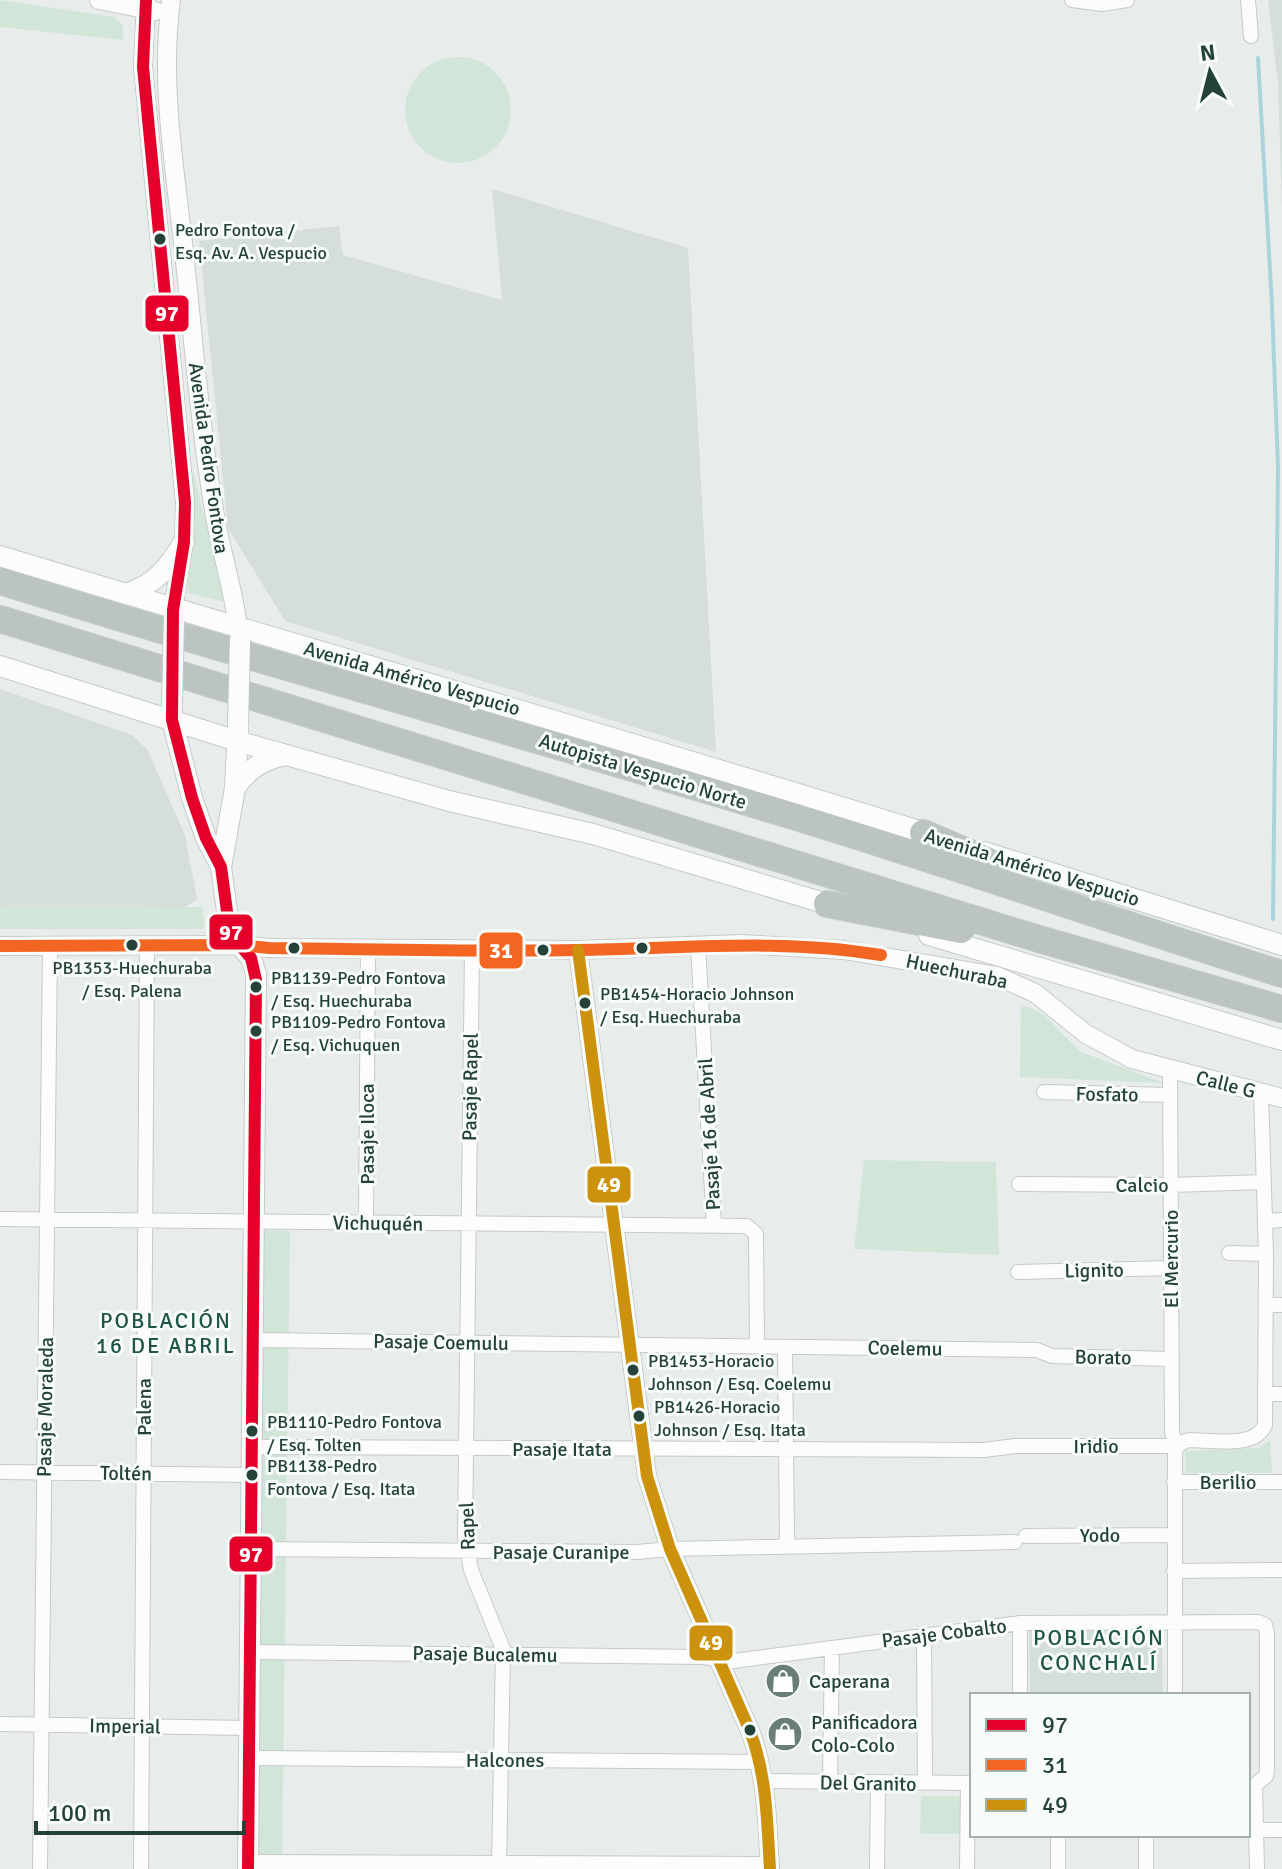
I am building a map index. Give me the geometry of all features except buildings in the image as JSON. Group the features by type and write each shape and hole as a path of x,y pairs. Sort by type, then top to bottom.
{"highway":[{"name":"Autopista Vespucio Norte","path":"0,581 767,808 1005,882 1162,937 1282,974"},
{"path":"0,619 1039,939 1282,1009"},
{"path":"923,833 1162,937"},
{"path":"827,904 957,930 1039,939"}],"main road":[{"path":"126,594 157,579 184,542"},
{"name":"Avenida Américo Vespucio","path":"0,556 126,594 173,616 484,699 1282,945"},
{"name":"Avenida Pedro Fontova","path":"173,616 172,712 192,798 206,838 221,867"},
{"name":"Avenida Pedro Fontova","path":"239,635 235,788 221,867 229,926 251,958 256,974 248,1865"},
{"path":"0,666 172,712 238,733 288,755 449,801 593,834 1282,1040"},
{"path":"235,788 255,766 288,755"}],"street":[{"path":"99,0 170,4"},
{"path":"1072,0 1102,4 1127,0"},
{"path":"1248,0 1251,36"},
{"name":"Avenida Pedro Fontova","path":"146,4 143,67 185,502 184,542 173,616"},
{"name":"Avenida Pedro Fontova","path":"170,4 166,51 168,112 198,406 219,544 235,603 239,635"},
{"name":"Huechuraba","path":"0,946 240,945 269,948 578,950 698,945 815,946 997,976 1035,993 1086,1034 1112,1050 1170,1070"},
{"name":"Pasaje 16 de Abril","path":"698,945 714,1226"},
{"name":"Pasaje Moraleda","path":"40,1869 50,946"},
{"name":"Palena","path":"141,1869 147,946"},
{"name":"Pasaje Iloca","path":"366,1223 368,949"},
{"name":"Pasaje Rapel","path":"468,1224 472,950"},
{"path":"248,1865 770,1866 761,1762 653,1502 642,1449 578,950"},
{"name":"Calle G","path":"1170,1070 1282,1098"},
{"name":"El Mercurio","path":"1170,1070 1172,1433 1177,1446 1173,1454 1175,1693"},
{"name":"Fosfato","path":"1044,1092 1170,1095"},
{"path":"1177,1446 1189,1440 1256,1437 1265,1425 1266,1254 1261,1092"},
{"name":"Calcio","path":"1019,1184 1264,1182"},
{"name":"Vichuquén","path":"0,1219 747,1226 754,1230 757,1238 757,1346"},
{"path":"1265,1221 1282,1220"},
{"name":"Rapel","path":"468,1224 466,1551 500,1638 503,1655 500,1866"},
{"path":"1229,1253 1266,1254"},
{"name":"Lignito","path":"1018,1272 1171,1268"},
{"path":"1266,1305 1282,1305"},
{"name":"Pasaje Coemulu","path":"253,1340 628,1344"},
{"name":"Coelemu","path":"628,1344 1037,1350"},
{"path":"784,1546 787,1539 785,1347"},
{"name":"Borato","path":"1037,1350 1052,1356 1171,1359"},
{"path":"1265,1394 1282,1394"},
{"name":"Pasaje Itata","path":"252,1447 984,1450 1015,1446"},
{"name":"Iridio","path":"1015,1446 1177,1446"},
{"name":"Toltén","path":"0,1472 252,1475"},
{"name":"Berilio","path":"1174,1482 1282,1482"},
{"name":"Yodo","path":"1020,1539 1174,1535"},
{"name":"Pasaje Curanipe","path":"251,1549 637,1552 1020,1539"},
{"path":"1174,1571 1282,1570"},
{"name":"Pasaje Cobalto","path":"719,1660 734,1661 1020,1623 1258,1622 1265,1625 1275,1656"},
{"path":"1020,1623 1020,1693"},
{"path":"924,1635 925,1783"},
{"path":"830,1782 832,1648"},
{"name":"Pasaje Bucalemu","path":"250,1652 703,1657 719,1660"},
{"path":"1257,1869 1257,1830 1251,1784 1266,1776 1274,1744 1275,1656"},
{"name":"Imperial","path":"0,1724 250,1728"},
{"name":"Halcones","path":"250,1758 761,1762"},
{"name":"Del Granito","path":"765,1781 970,1783"},
{"path":"877,1869 878,1783"},
{"path":"967,1869 970,1783"},
{"path":"1257,1830 1282,1830"},
{"path":"1058,1837 1058,1869"},
{"path":"1146,1837 1146,1869"}],"shaded area":[{"path":"1268,0 1282,0 1282,210 1278,84"},
{"path":"492,189 688,248 716,752 285,621 228,528 199,241 339,226 343,255 502,300"},
{"path":"0,689 132,735 147,749 185,835 197,899 186,907 0,906"},
{"path":"1029,1630 1162,1631 1163,1693 1030,1693"}],"green space":[{"path":"0,0 114,17 123,25 123,40 0,27"},
{"path":"458,57 478,61 495,73 507,90 511,110 507,130 495,147 478,159 458,163 438,159 421,147 409,130 405,110 409,90 421,73 438,61"},
{"path":"193,470 225,602 188,593"},
{"path":"0,906 203,907 204,929 0,929"},
{"path":"1021,1004 1043,1014 1081,1052 1164,1083 1020,1077"},
{"path":"864,1160 996,1162 999,1255 854,1249"},
{"path":"261,1230 290,1231 282,1869 255,1869"},
{"path":"1270,1440 1272,1473 1185,1473 1185,1451 1260,1448"},
{"path":"921,1796 962,1796 961,1834 920,1834"}],"waterway":[{"path":"1258,58 1278,468 1273,919"}],"transit line":[{"name":"97","path":"146,0 143,67 185,502 184,542 173,610 172,720 192,798 206,838 221,867 229,926 233,937 251,958 256,980 248,1869"},
{"name":"31","path":"0,946 240,945 501,951 768,946 881,955"},
{"name":"49","path":"578,950 647,1476 670,1549 756,1748 765,1799 770,1869"}],"place":[{"name":"Pedro Fontova / Esq. Av. A. Vespucio","path":"160,239"},
{"name":"PB1353-Huechuraba / Esq. Palena","path":"132,945"},
{"name":"PB1139-Pedro Fontova / Esq. Huechuraba","path":"256,987"},
{"name":"PB1454-Horacio Johnson / Esq. Huechuraba","path":"585,1003"},
{"name":"PB1109-Pedro Fontova / Esq. Vichuquen","path":"256,1031"},
{"name":"PB1453-Horacio Johnson / Esq. Coelemu","path":"633,1370"},
{"name":"PB1426-Horacio Johnson / Esq. Itata","path":"639,1416"},
{"name":"PB1110-Pedro Fontova / Esq. Tolten","path":"252,1431"},
{"name":"PB1138-Pedro Fontova / Esq. Itata","path":"252,1475"},
{"name":"Caperana","path":"783,1681"},
{"name":"Panificadora Colo-Colo","path":"785,1734"}],"district":[{"name":"POBLACIÓN 16 DE ABRIL","path":"166,1332"},
{"name":"POBLACIÓN CONCHALÍ","path":"1099,1650"}]}
